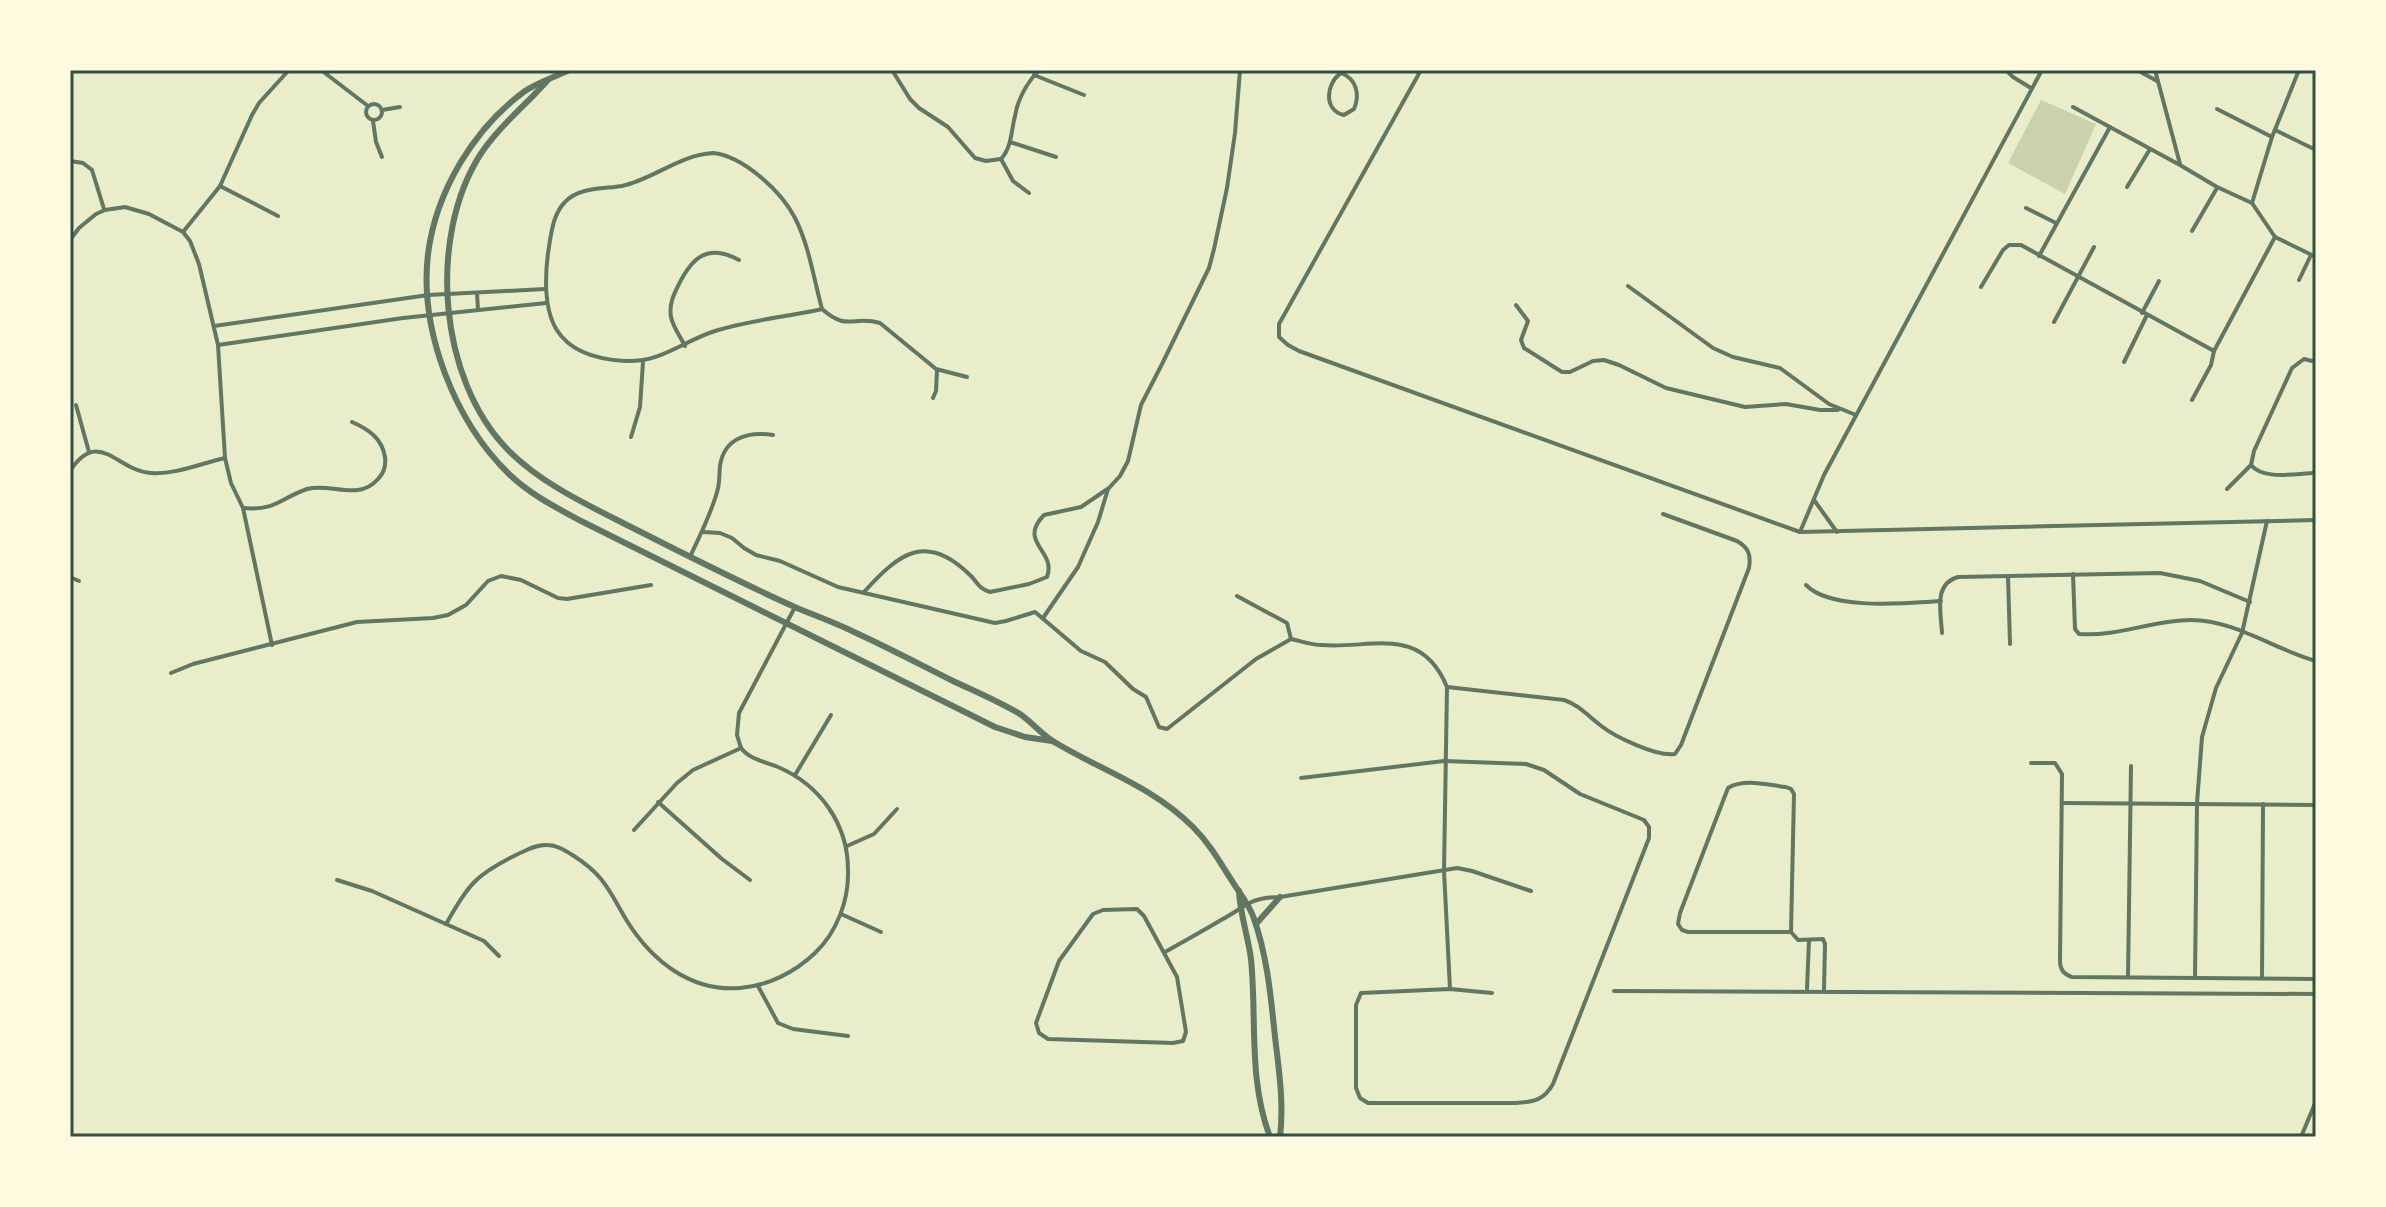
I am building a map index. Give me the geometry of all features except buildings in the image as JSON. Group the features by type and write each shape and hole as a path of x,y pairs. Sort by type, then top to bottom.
{"street":[{"path":"183,232 220,186 252,115 289,70"},
{"path":"321,70 368,106"},
{"path":"569,70 527,90 502,112 465,155 454,173 432,234 427,265 428,295 442,364 453,395 483,446 512,477 551,505 581,521 995,727 1015,735 1052,741"},
{"path":"892,70 910,99 948,127 975,158 986,161 1001,159"},
{"path":"864,592 899,559 925,549 940,553 957,564 990,592 1039,581 1050,572 1049,563 1035,541 1034,529 1039,521 1044,515 1081,507 1109,488 1120,476 1128,461 1141,405 1209,268 1227,188 1240,70"},
{"path":"1421,70 1282,318 1278,333 1283,341 1299,351 1800,532 2316,520"},
{"path":"2006,70 2031,88"},
{"path":"1800,532 1824,475 2042,70"},
{"path":"2137,70 2157,81"},
{"path":"2155,70 2180,165"},
{"path":"2252,203 2272,137 2299,70"},
{"path":"1341,71 1350,78 1357,93 1354,109 1344,115 1335,112 1329,102 1331,83 1341,71"},
{"path":"1001,159 1010,142 1020,99 1036,72 1084,95"},
{"path":"547,81 496,132 467,180 450,230 449,293 457,357 482,414 505,447 539,476 573,498 1004,706 1032,723 1052,741 1142,787 1178,814 1212,849 1256,925 1273,1016 1281,1099 1280,1137"},
{"path":"368,106 376,104 382,110"},
{"path":"368,106 366,115 373,120 379,119 382,110"},
{"path":"382,110 400,107"},
{"path":"2073,107 2217,187 2252,203 2275,237 2313,256 2299,280"},
{"path":"2217,109 2272,137"},
{"path":"373,120 382,157"},
{"path":"2039,256 2110,127"},
{"path":"2275,130 2316,150"},
{"path":"1010,142 1056,157"},
{"path":"2127,187 2150,149"},
{"path":"822,309 716,330 666,355 643,362 594,357 572,347 556,328 546,303 551,234 565,201 582,192 638,181 691,156 727,155 747,166 794,216 822,309 842,323 880,323 936,369 967,377"},
{"path":"1001,159 1013,181 1029,193"},
{"path":"70,161 83,163 92,170 105,210"},
{"path":"220,186 278,216"},
{"path":"2192,231 2217,187"},
{"path":"70,240 87,220 105,210 125,207 183,232 190,241 199,264 218,345 225,458 231,483 243,508 272,645"},
{"path":"2026,208 2056,223"},
{"path":"2192,400 2211,365 2214,351 2275,237"},
{"path":"1981,287 2003,250 2009,245 2021,245 2214,351"},
{"path":"2054,322 2094,247"},
{"path":"685,346 675,327 670,305 683,275 697,257 705,254 722,252 739,260"},
{"path":"2124,362 2159,281"},
{"path":"1628,286 1706,344 1733,357 1785,371 1838,410"},
{"path":"213,326 428,295 545,289"},
{"path":"477,293 478,310"},
{"path":"218,345 387,320 546,303"},
{"path":"1516,305 1528,321 1521,340 1524,348 1557,370 1567,373 1600,360 1615,363 1669,389 1748,408 1786,404 1856,415"},
{"path":"2316,362 2304,359 2292,368 2251,456 2251,465 2255,470 2265,473 2316,473"},
{"path":"631,437 640,407 643,362"},
{"path":"933,398 936,369"},
{"path":"76,405 89,452"},
{"path":"243,508 273,507 315,488 355,491 373,484 385,470 386,459 382,447 376,436 352,422"},
{"path":"690,557 703,532 717,492 720,466 728,446 734,439 757,432 773,435"},
{"path":"70,471 89,452 104,453 134,469 153,474 225,458"},
{"path":"2227,489 2251,465"},
{"path":"1043,618 1078,567 1109,488"},
{"path":"1814,500 1837,532"},
{"path":"1447,687 1564,700 1580,707 1613,734 1662,754 1675,754 1703,692 1750,559 1745,547 1737,541 1663,514"},
{"path":"2195,977 2199,760 2208,711 2242,633 2267,521"},
{"path":"703,532 720,533 749,551 838,587 995,623 1035,612 1081,651 1117,671 1133,689 1146,697 1159,727 1167,729 1256,659 1291,639 1320,645 1397,644 1420,653 1440,670 1447,687 1444,871 1450,989"},
{"path":"1942,633 1943,586 1952,578 2137,573 2184,577 2250,602"},
{"path":"2073,574 2075,629 2079,634 2109,634 2170,621 2190,620 2221,625 2316,661"},
{"path":"171,673 193,664 357,622 448,615 466,605 488,581 501,576 521,580 558,598 567,599 651,585"},
{"path":"2008,576 2010,644"},
{"path":"70,577 79,581"},
{"path":"1806,585 1821,596 1851,602 1941,601"},
{"path":"1237,596 1287,623 1291,639"},
{"path":"446,924 471,884 482,874 540,845 558,847 599,874 643,943 657,958 688,980 719,988 758,986 783,976 807,961 827,939 841,914 849,878 847,846 833,813 821,798 795,775 747,755 737,735 739,713 795,607"},
{"path":"795,775 831,715"},
{"path":"634,830 658,802 693,770 741,748"},
{"path":"1301,778 1444,761 1536,766 1580,794 1647,823 1649,832 1553,1084 1542,1098 1516,1103 1368,1103 1360,1098 1356,1088 1356,1005 1364,992 1450,989 1492,993"},
{"path":"2031,763 2051,762 2058,766 2062,774 2061,969 2065,974 2072,977 2316,979"},
{"path":"2128,977 2131,766"},
{"path":"1791,932 1688,932 1678,924 1728,788 1733,785 1786,787 1794,794 1791,932 1798,940 1825,940 1824,990"},
{"path":"658,802 750,880"},
{"path":"2062,803 2316,805"},
{"path":"2262,977 2263,804"},
{"path":"847,846 874,834 897,809"},
{"path":"1165,952 1244,904 1267,897 1457,868 1531,891"},
{"path":"337,880 372,891 484,941 499,956"},
{"path":"1256,925 1280,897"},
{"path":"1244,904 1251,959 1255,1075 1260,1109 1270,1137"},
{"path":"1137,909 1165,952 1177,977 1186,1032 1183,1041 1048,1039 1039,1033 1036,1023 1059,961 1093,914 1103,910 1137,909"},
{"path":"841,914 881,932"},
{"path":"1807,990 1809,940"},
{"path":"758,986 778,1023 793,1029 848,1036"},
{"path":"1614,991 2316,994"},
{"path":"2301,1137 2316,1101"}],"green space":[{"path":"2041,100 2096,124 2065,194 2008,163"}]}
